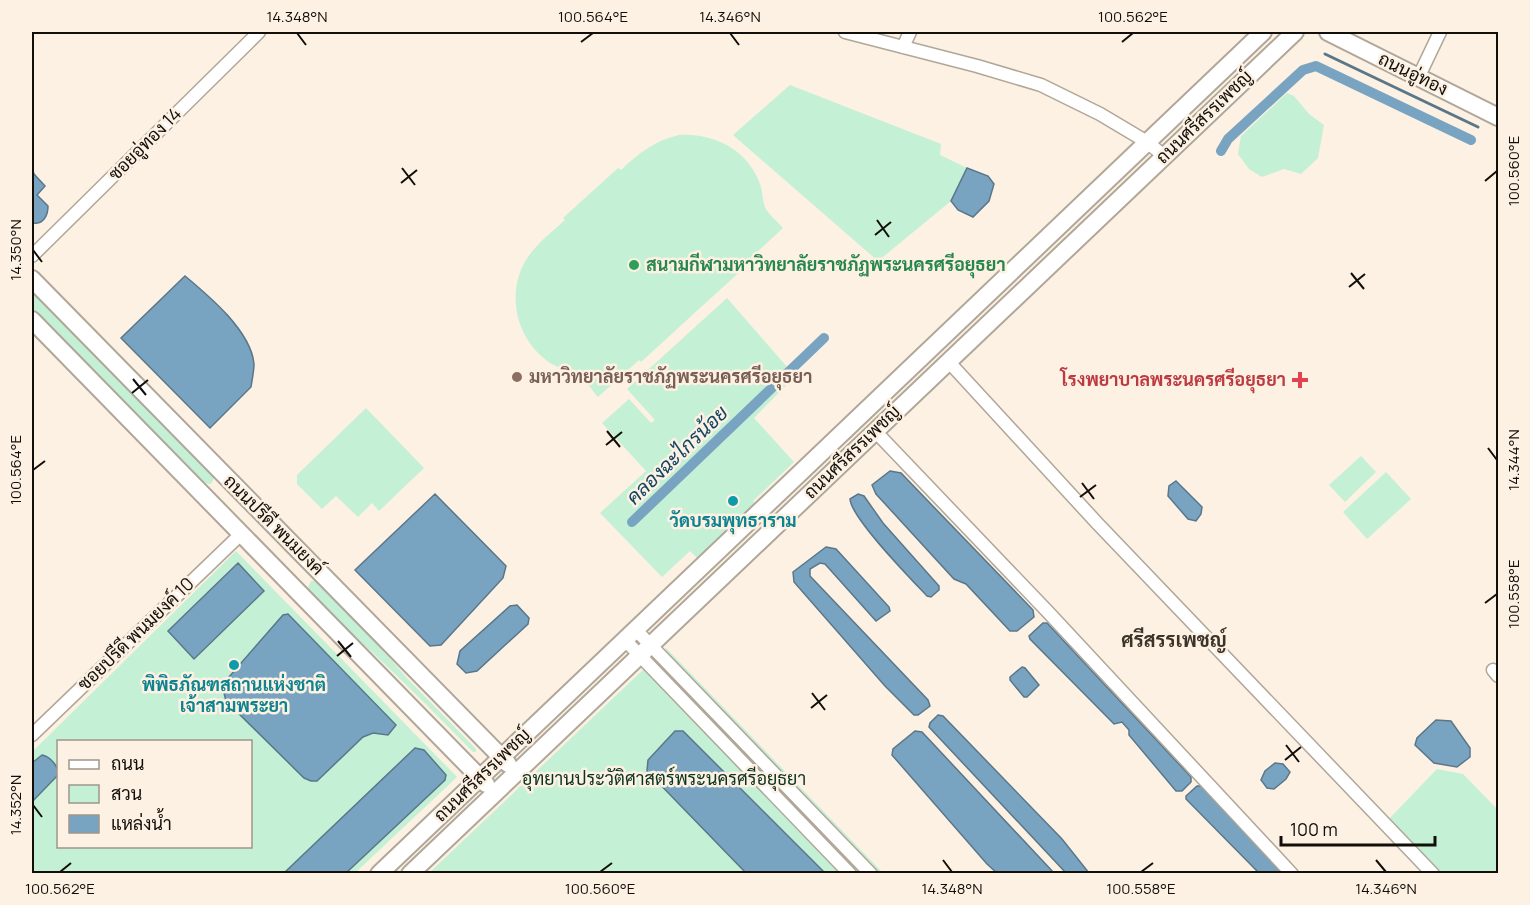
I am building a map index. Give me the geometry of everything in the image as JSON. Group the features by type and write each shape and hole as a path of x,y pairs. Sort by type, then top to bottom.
{"main road":[{"name":"ถนนศรีสรรเพชญ์","path":"379,873 1263,32"},
{"name":"ถนนศรีสรรเพชญ์","path":"410,873 1294,32"},
{"name":"ถนนอู่ทอง","path":"1328,32 1498,117"},
{"name":"ถนนปรีดี พนมยงค์","path":"32,279 516,772"},
{"name":"ถนนปรีดี พนมยงค์","path":"32,320 494,792"},
{"path":"201,493 211,489 219,482 221,472"},
{"path":"798,473 814,489"},
{"path":"297,591 309,574 318,571"}],"street":[{"name":"ซอยอู่ทอง 14","path":"32,256 259,32"},
{"path":"848,32 1041,85 1100,114 1147,142 1164,156"},
{"path":"903,47 910,32"},
{"path":"1419,76 1440,32"},
{"path":"948,361 1097,523 1433,873"},
{"path":"874,431 1040,603 1292,873"},
{"name":"ซอยปรีดี พนมยงค์ 10","path":"32,735 241,534"},
{"path":"630,634 871,873"},
{"path":"645,649 850,873"}],"green space":[{"path":"790,85 941,144 940,155 967,168 951,201 878,261 733,135"},
{"path":"1287,93 1294,96 1309,114 1324,125 1318,158 1301,174 1284,169 1262,177 1249,169 1238,154 1241,136"},
{"name":"สนามกีฬามหาวิทยาลัยราชภัฏพระนครศรีอยุธยา","path":"679,135 705,137 728,146 738,153 755,172 766,210 783,228 744,264 746,266 641,362 639,360 598,397 582,378 546,360 527,339 517,314 516,286 520,273 530,254 565,220 563,218 618,168 621,170 654,144"},
{"path":"32,289 215,476 211,484 202,483 32,309"},
{"path":"727,298 795,376 754,418 794,462 753,501 758,507 700,561 690,551 662,577 600,513 646,471 602,423 629,399 651,423 655,420 627,389"},
{"path":"366,408 424,468 379,511 372,503 358,517 336,496 322,509 297,484 297,475"},
{"path":"1361,456 1376,472 1345,502 1329,485"},
{"path":"1386,472 1411,499 1367,539 1343,512"},
{"name":"พิพิธภัณฑสถานแห่งชาติ เจ้าสามพระยา","path":"236,551 457,777 355,873 32,874 32,752"},
{"path":"311,581 317,581 346,608 407,678 476,749 476,752 473,752 390,669 320,605 308,587"},
{"name":"อุทยานประวัติศาสตร์พระนครศรีอยุธยา","path":"666,648 883,873 428,874"},
{"path":"1437,769 1463,774 1498,810 1498,873 1439,873 1388,820"}],"water":[{"path":"32,168 34,174 45,186 37,195 48,206 44,219 39,223 32,223"},
{"path":"967,168 988,176 994,184 989,201 973,217 958,210 951,201"},
{"path":"185,276 217,304 237,327 251,352 254,364 251,387 210,428 121,338"},
{"path":"890,471 901,473 1033,610 1034,617 1017,631 1010,631 966,584 954,579 876,494 872,485"},
{"path":"1176,481 1202,507 1201,514 1196,521 1188,519 1168,496 1169,486"},
{"path":"435,494 506,566 503,578 441,645 430,646 355,570"},
{"path":"858,494 864,496 883,523 939,586 939,590 931,597 927,596 896,563 860,520 850,499"},
{"path":"826,547 836,549 889,607 890,611 876,621 825,564 820,563 810,569 810,576 928,700 930,706 918,715 914,715 885,686 794,582 793,572"},
{"path":"238,563 264,591 194,659 168,631"},
{"path":"517,605 529,618 528,624 477,671 466,673 457,664 460,651 510,606"},
{"path":"288,614 396,725 388,735 373,733 363,737 317,781 304,778 226,701 224,693 228,678 283,615"},
{"path":"1043,623 1047,623 1191,777 1191,782 1182,791 1176,791 1129,735 1129,730 1122,722 1114,724 1030,639 1029,636"},
{"path":"1022,667 1039,685 1027,697 1024,697 1010,680 1010,677"},
{"path":"938,715 943,716 1062,839 1089,873 1066,873 929,727"},
{"path":"1436,720 1451,721 1470,748 1470,757 1457,767 1434,763 1415,745 1417,738"},
{"path":"675,731 683,731 825,873 746,873 647,771 648,760"},
{"path":"915,731 922,732 1054,873 997,873 987,864 892,755 893,749"},
{"path":"415,748 424,750 446,775 445,780 346,873 284,873"},
{"path":"42,755 48,758 57,769 57,776 32,802 32,763"},
{"path":"1275,763 1283,764 1290,772 1286,779 1274,789 1267,788 1261,780 1265,771"},
{"path":"1197,786 1201,786 1282,873 1259,873 1186,799 1186,796"}],"waterway":[{"path":"1325,54 1478,127"},
{"path":"1221,151 1228,139 1303,70 1316,66 1471,140"},
{"name":"คลองฉะไกรน้อย","path":"632,522 824,338"}],"place":[{"name":"สนามกีฬามหาวิทยาลัยราชภัฏพระนครศรีอยุธยา","path":"634,265"},
{"name":"มหาวิทยาลัยราชภัฏพระนครศรีอยุธยา","path":"517,377"},
{"name":"โรงพยาบาลพระนครศรีอยุธยา","path":"1300,380"},
{"name":"วัดบรมพุทธาราม","path":"733,501"},
{"name":"พิพิธภัณฑสถานแห่งชาติ เจ้าสามพระยา","path":"234,665"}],"district":[{"name":"ศรีสรรเพชญ์","path":"1174,640"}]}
